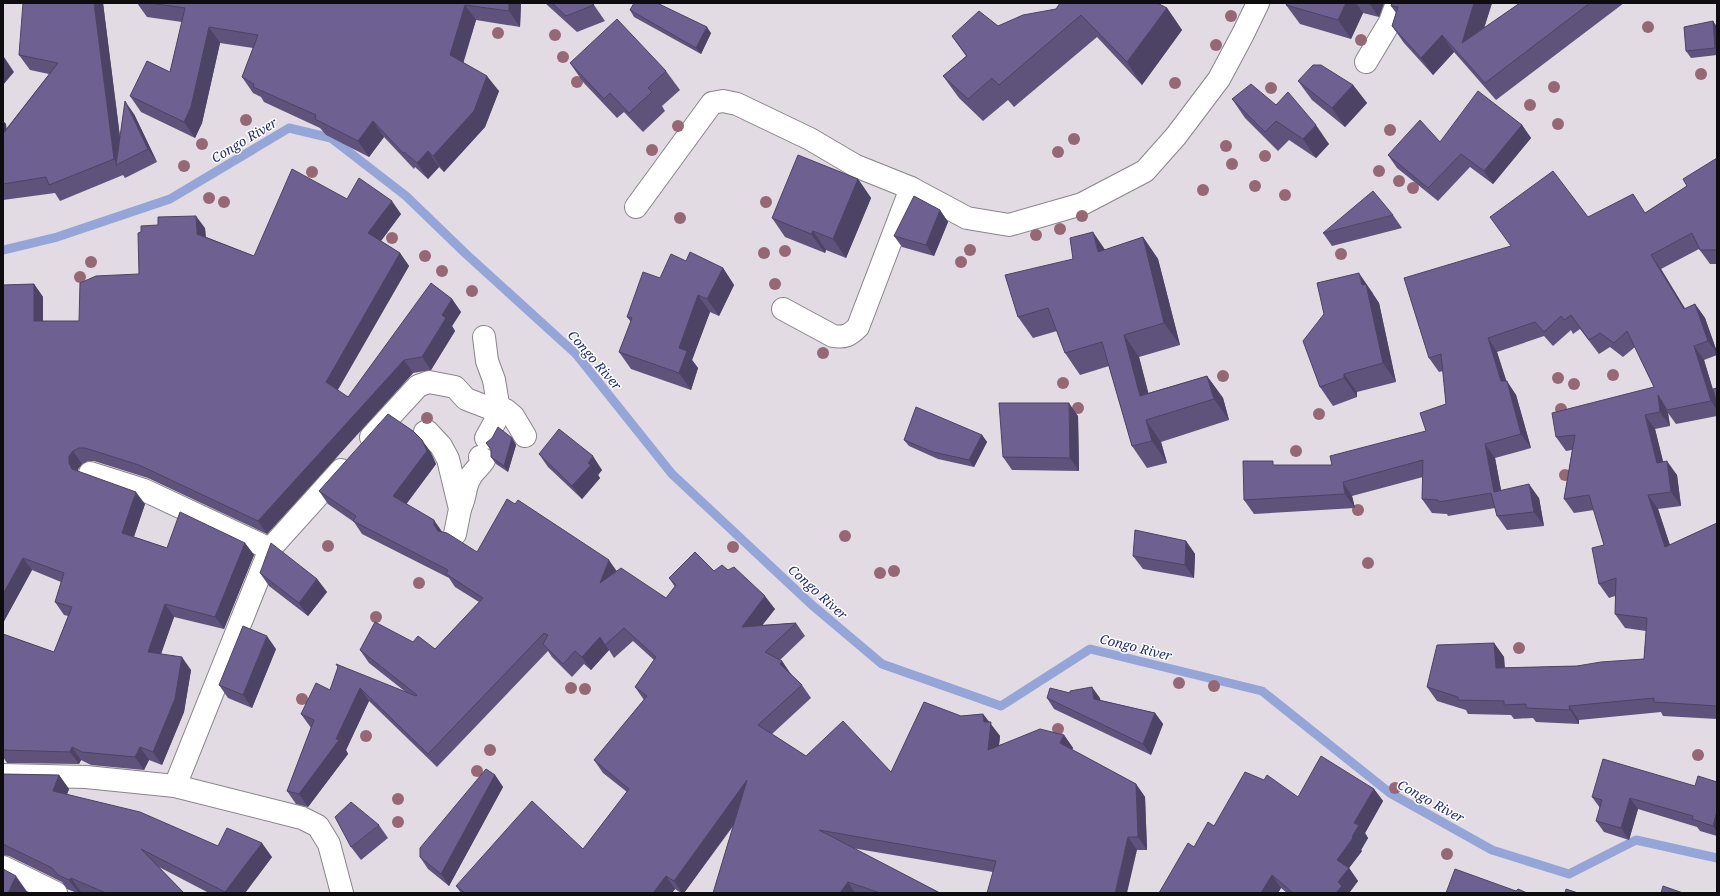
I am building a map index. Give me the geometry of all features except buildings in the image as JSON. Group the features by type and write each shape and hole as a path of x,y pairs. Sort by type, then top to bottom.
{"street":[{"path":"636,207 712,103 723,100 737,104 810,139 856,166 912,188 967,218 1009,225 1082,204 1145,171 1176,136 1219,79 1258,3"},
{"path":"1366,62 1390,22 1397,3"},
{"path":"783,309 834,336 841,337 850,335 858,327 912,188"},
{"path":"455,534 460,510 465,500 466,486 470,476 480,468 484,460 483,448 496,420 498,404 494,380 487,361 484,337"},
{"path":"175,786 270,549 418,386 429,382 454,387 466,399 492,409 506,410 513,416 525,436"},
{"path":"426,432 427,431 441,446 448,459 460,510"},
{"path":"90,473 144,490 270,549"},
{"path":"3,775 86,777 175,786 302,818 318,826 329,844 342,893"},
{"path":"3,867 56,893"}],"waterway":[{"name":"Congo River","path":"3,250 57,237 170,199 289,128 331,138 406,196 466,254 576,354 672,474 812,605 882,664 1001,706 1090,649 1262,691 1390,793 1492,850 1569,874 1636,840 1717,858"}]}
